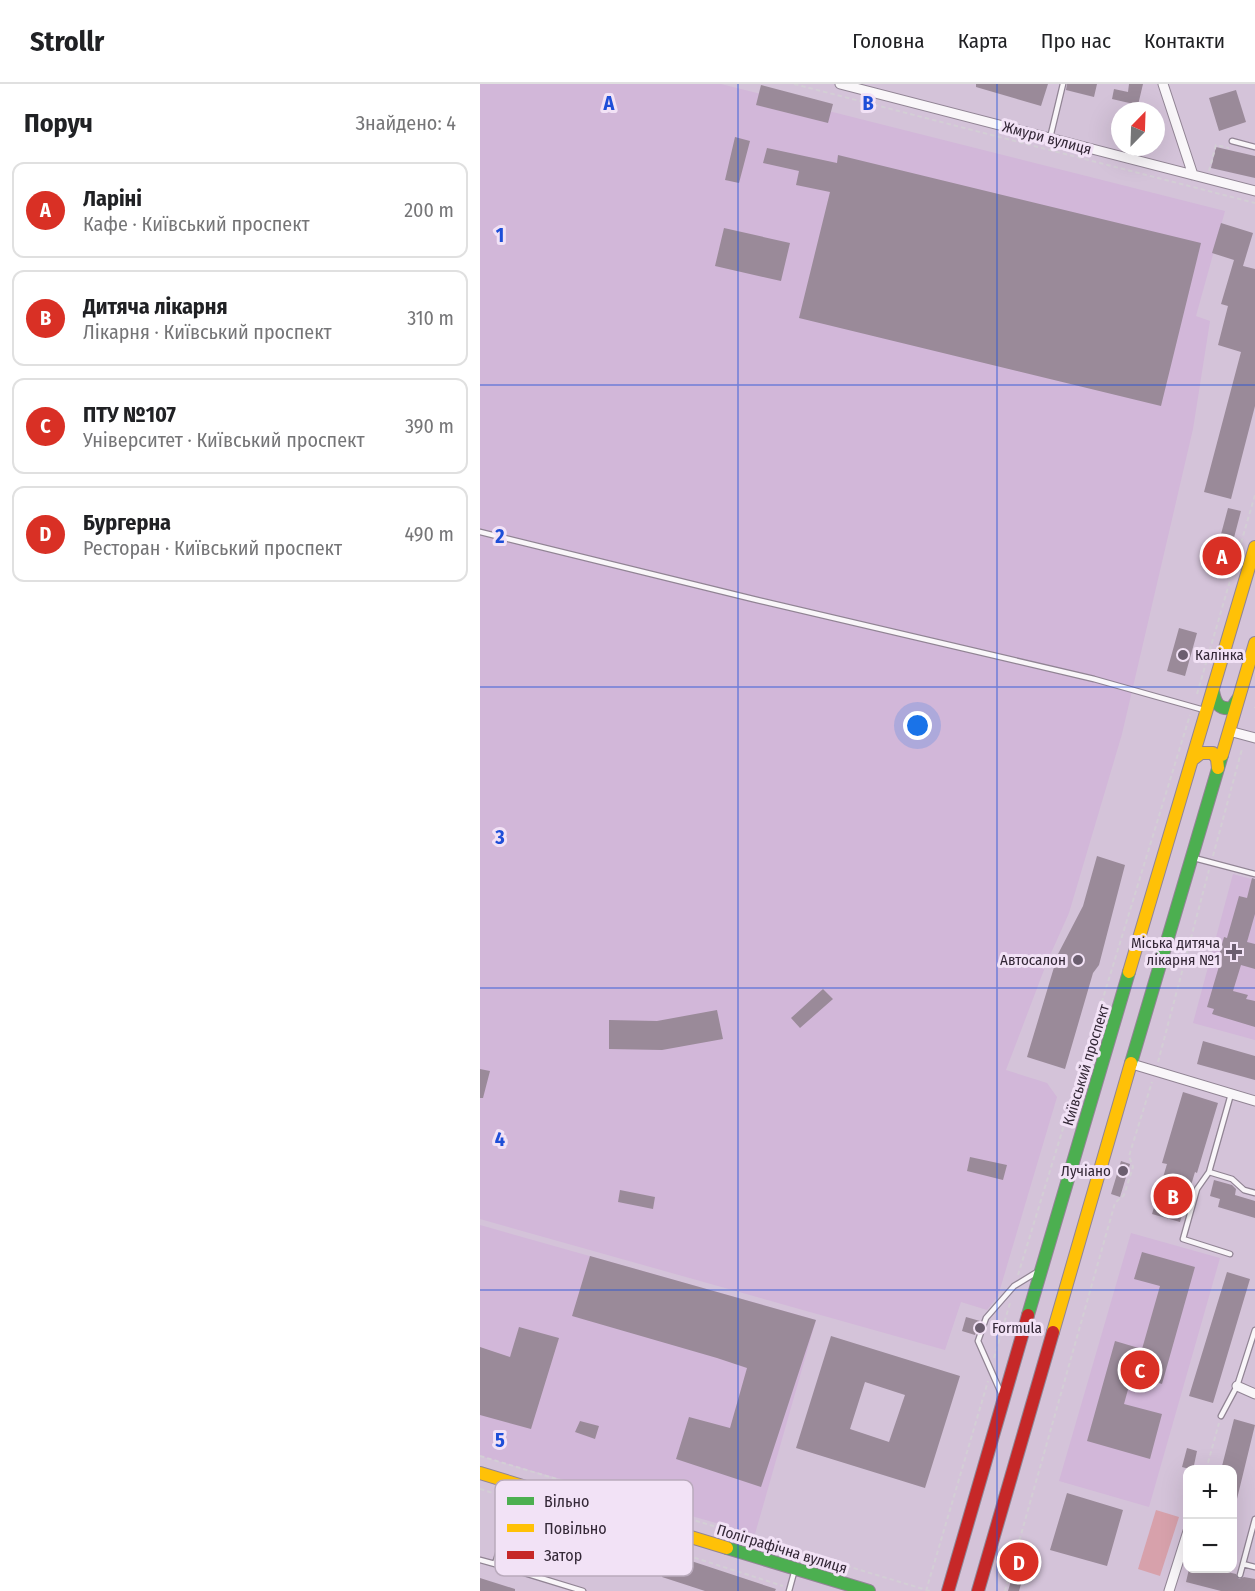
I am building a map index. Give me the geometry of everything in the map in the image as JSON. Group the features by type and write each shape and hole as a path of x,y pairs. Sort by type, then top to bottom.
{"main road":[{"name":"Київський проспект","path":"948,1591 1255,547"},
{"path":"978,1591 1255,643"},
{"path":"1213,691 1214,700 1219,707 1226,709 1232,708 1239,698"},
{"path":"1192,760 1198,754 1206,751 1213,753 1218,768"},
{"name":"Поліграфічна вулиця","path":"480,1473 505,1480"},
{"name":"Поліграфічна вулиця","path":"693,1538 795,1569 842,1587 869,1591"}],"street":[{"name":"Жмури вулиця","path":"840,84 1255,192"},
{"path":"1163,84 1193,176"},
{"path":"1229,731 1255,738"},
{"path":"1132,1064 1255,1101"},
{"path":"1237,1386 1255,1394"},
{"path":"1170,1591 1183,1548"}],"lane":[{"path":"1050,138 1063,84"},
{"path":"1232,141 1255,147"},
{"path":"480,532 753,600 1094,679 1207,711"},
{"path":"1192,857 1255,874"},
{"path":"1230,1254 1183,1239 1197,1189 1209,1172 1231,1094"},
{"path":"1209,1172 1232,1179 1244,1190 1255,1193"},
{"path":"1003,1400 978,1341 986,1318 1014,1286 1041,1269"},
{"path":"1221,1416 1237,1386 1255,1330"},
{"path":"1240,1575 1255,1519"},
{"path":"480,1560 495,1564"},
{"path":"1243,1564 1255,1567"},
{"path":"790,1590 795,1569"},
{"path":"534,1576 583,1591"}],"path":[{"path":"794,84 1255,203"},
{"path":"1207,179 1216,145 1230,148 1232,141"},
{"path":"1197,694 1255,495"},
{"path":"926,1590 1014,1286 1188,721"},
{"path":"1005,1591 1115,1203 1124,1195 1133,1167 1129,1156 1155,1071 1242,749"},
{"path":"1207,1465 1221,1416"},
{"path":"480,1456 560,1480"},
{"path":"480,1489 495,1494"},
{"path":"693,1520 930,1591"},
{"path":"693,1558 790,1590"}],"shaded area":[{"path":"480,84 721,84 1225,211 1196,316 1210,321 1193,429 1122,734 1069,913 1047,962 1006,1070 1047,1083 1057,1097 998,1296 987,1310 961,1302 945,1350 480,1219"},
{"name":"Міська дитяча лікарня №1","path":"1233,874 1255,880 1255,1040 1193,1023"},
{"path":"480,1225 816,1320 755,1534 693,1516 693,1480 565,1480 480,1456"},
{"path":"1131,1233 1220,1258 1149,1507 1059,1481"},
{"path":"1156,1510 1179,1517 1160,1576 1138,1569"}],"building":[{"path":"976,84 1048,84 1041,106 976,87"},
{"path":"1067,84 1097,84 1094,97 1066,90"},
{"path":"1129,84 1143,84 1139,102 1112,99 1114,89 1128,92"},
{"path":"761,85 833,104 828,123 756,105"},
{"path":"1236,90 1246,122 1219,131 1209,98"},
{"path":"735,137 750,141 739,183 725,180"},
{"path":"1216,147 1255,156 1255,178 1211,168"},
{"path":"767,148 837,163 838,155 1201,243 1161,406 799,318 830,192 796,185 799,171 763,163"},
{"path":"1221,223 1253,233 1243,266 1255,269 1255,406 1231,499 1204,492 1241,352 1218,345 1228,306 1221,304 1234,260 1212,253"},
{"path":"724,228 790,243 781,281 715,266"},
{"path":"1228,508 1241,511 1226,568 1213,564"},
{"path":"1179,628 1197,633 1185,676 1167,671"},
{"name":"Автосалон","path":"1097,856 1125,865 1099,965 1093,973 1065,1069 1027,1057 1058,954 1083,906"},
{"path":"1252,878 1255,879 1255,914 1247,942 1255,944 1255,969 1241,965 1233,991 1248,995 1246,999 1255,1001 1255,1027 1212,1014 1214,1009 1207,1007 1222,956 1219,955 1224,937 1227,938 1239,896 1247,898"},
{"path":"823,989 833,999 800,1028 791,1018"},
{"path":"717,1010 723,1039 662,1050 609,1049 609,1020 657,1021"},
{"path":"1203,1041 1255,1056 1255,1080 1197,1064"},
{"path":"480,1069 490,1071 483,1098 480,1098"},
{"path":"1183,1092 1218,1103 1180,1222 1152,1214 1167,1164 1162,1163"},
{"path":"970,1157 1007,1165 1003,1180 967,1171"},
{"path":"1121,1161 1130,1164 1120,1197 1111,1194"},
{"path":"1214,1180 1232,1185 1236,1189 1235,1195 1255,1201 1255,1218 1218,1207 1220,1199 1210,1196"},
{"path":"620,1190 655,1197 653,1209 618,1202"},
{"path":"1142,1252 1195,1267 1162,1384 1132,1375 1124,1404 1162,1414 1150,1459 1087,1441 1115,1341 1142,1349 1160,1286 1134,1279"},
{"path":"590,1256 816,1320 761,1487 676,1459 689,1417 730,1428 747,1368 572,1316"},
{"path":"1227,1272 1250,1279 1213,1403 1189,1396"},
{"path":"966,1317 980,1321 975,1335 962,1331"},
{"path":"519,1327 559,1338 531,1429 480,1415 480,1347 510,1357"},
{"path":"831,1336 960,1376 925,1488 796,1448","holes":["865,1382 905,1395 889,1442 850,1429"]},
{"path":"1234,1419 1255,1425 1237,1499 1237,1465 1222,1465"},
{"path":"580,1421 599,1426 595,1439 575,1432"},
{"path":"1187,1448 1197,1451 1194,1465 1183,1465 1182,1467"},
{"path":"1067,1493 1123,1510 1107,1566 1050,1550"},
{"path":"1021,1547 1031,1550 1019,1591 1008,1591"},
{"path":"693,1562 776,1589 775,1591 705,1591 662,1577 693,1576"},
{"path":"1188,1573 1232,1573 1236,1574 1239,1579 1244,1577 1255,1579 1255,1591 1221,1591 1186,1582"},
{"path":"480,1578 515,1589 515,1591 480,1591"}],"traffic: fast":[{"path":"1213,691 1216,702 1224,708 1232,708 1238,699"},
{"path":"1131,1063 1222,755"},
{"path":"1028,1315 1129,972"},
{"path":"727,1548 869,1591"}],"traffic: slow":[{"path":"1129,972 1255,547"},
{"path":"1222,755 1255,643"},
{"path":"1192,760 1201,753 1213,753 1217,759 1218,768"},
{"path":"1053,1332 1131,1063"},
{"path":"480,1473 503,1480"},
{"path":"693,1538 727,1548"}],"traffic: jam":[{"path":"948,1591 1028,1315"},
{"path":"978,1591 1053,1332"}],"place":[{"name":"Ларіні","path":"1222,556"},
{"name":"Калінка","path":"1183,655"},
{"name":"Міська дитяча лікарня №1","path":"1234,952"},
{"name":"Автосалон","path":"1078,960"},
{"name":"Лучіано","path":"1123,1171"},
{"name":"Дитяча лікарня","path":"1173,1196"},
{"name":"Formula","path":"980,1328"},
{"name":"ПТУ №107","path":"1140,1370"},
{"name":"Бургерна","path":"1019,1562"}]}
